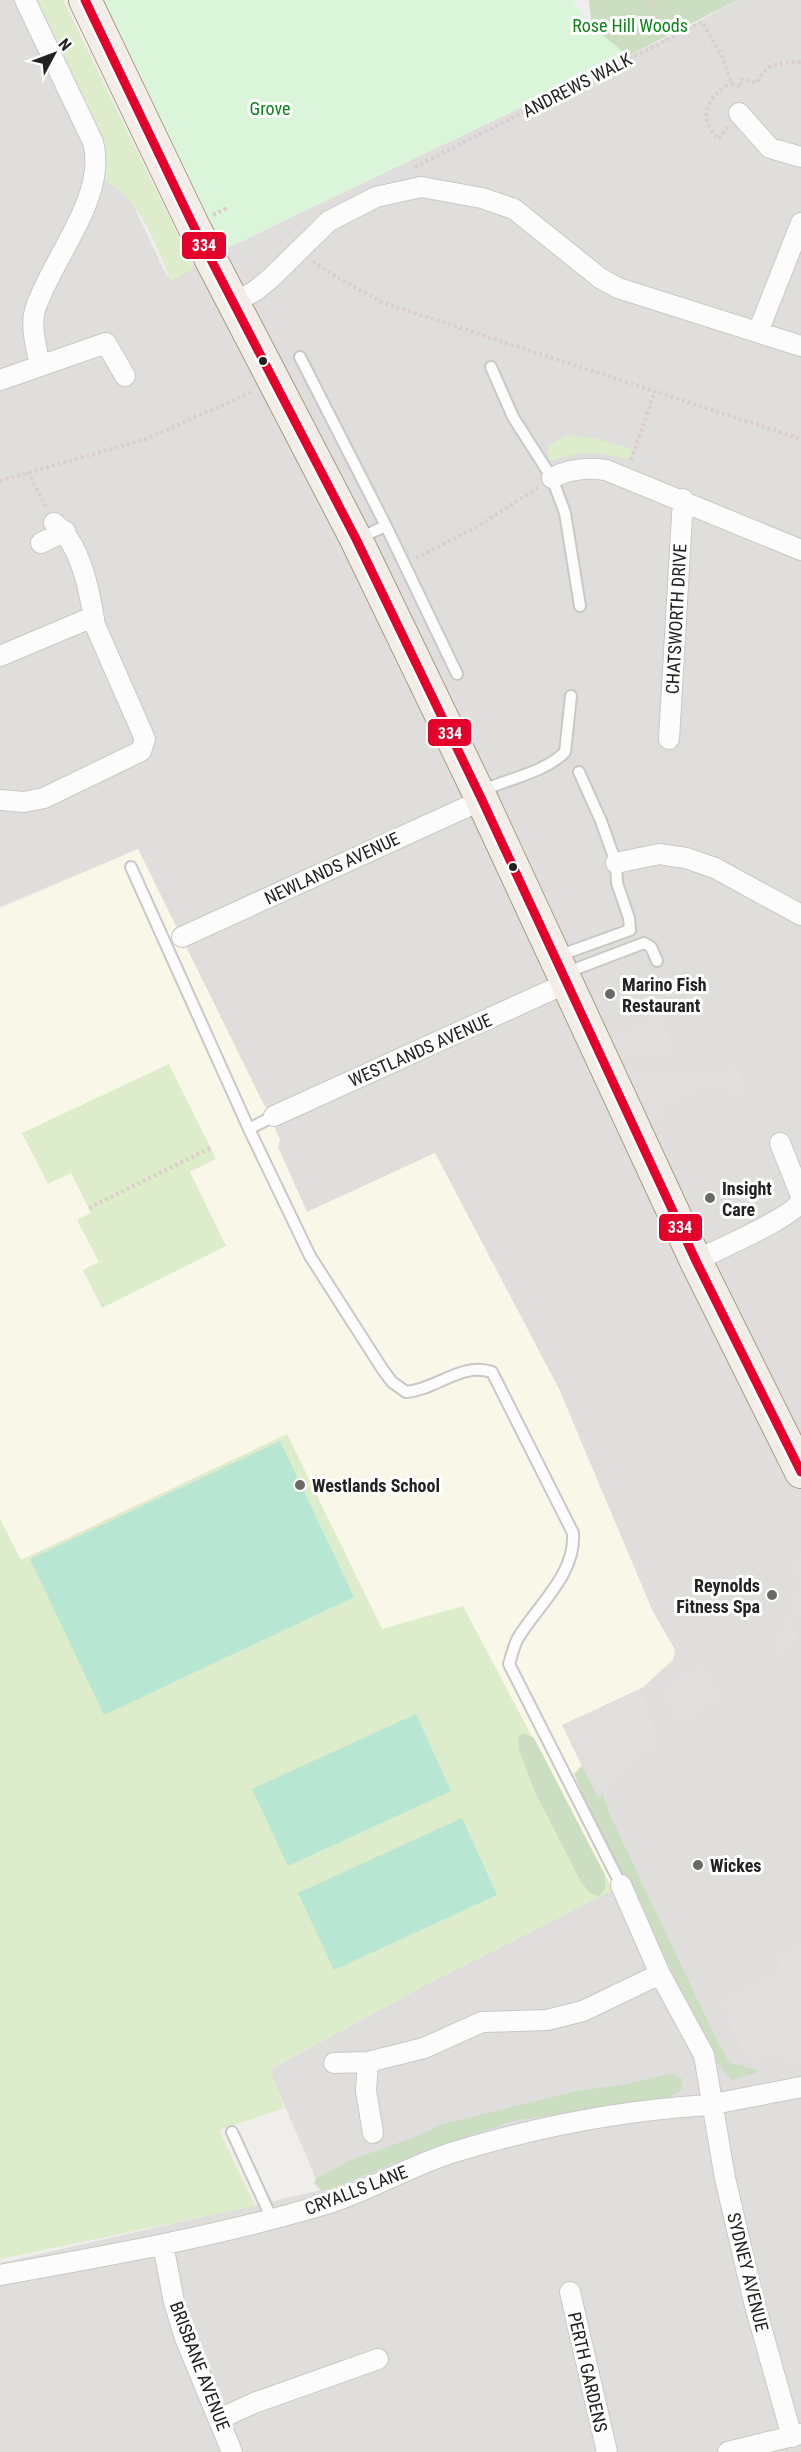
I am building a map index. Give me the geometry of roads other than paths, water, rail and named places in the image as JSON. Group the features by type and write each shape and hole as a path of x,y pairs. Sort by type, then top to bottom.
{"main road":[{"path":"85,0 194,225 356,539 480,796 696,1261 801,1472"}],"street":[{"path":"25,0 97,154 91,190 34,312 40,366"},
{"path":"739,113 770,148 801,157"},
{"path":"234,302 255,291 329,222 376,197 421,187 449,191 514,210 600,278 618,288 801,346"},
{"path":"758,332 801,223"},
{"path":"0,380 106,343 124,376"},
{"path":"552,478 562,473 588,467 606,470 683,499 801,550"},
{"name":"CHATSWORTH DRIVE","path":"669,739 683,499"},
{"path":"0,800 24,802 44,798 117,764 141,751 145,746 143,729 95,625 88,584 59,527 41,543"},
{"path":"0,656 82,619 88,619 95,625"},
{"name":"NEWLANDS AVENUE","path":"182,937 480,796"},
{"path":"616,863 658,854 686,858 725,873 801,915"},
{"name":"WESTLANDS AVENUE","path":"274,1116 561,971"},
{"path":"780,1143 801,1196"},
{"path":"696,1261 780,1219 798,1208 801,1201"},
{"name":"SYDNEY AVENUE","path":"621,1886 660,1974 704,2055 717,2103 754,2302 796,2436"},
{"path":"334,2063 368,2062 424,2048 482,2022 548,2020 583,2011 660,1974"},
{"path":"368,2062 366,2091 374,2133"},
{"name":"CRYALLS LANE","path":"0,2275 163,2245 319,2207 450,2154 534,2129 667,2108 717,2103 801,2087"},
{"name":"BRISBANE AVENUE","path":"163,2245 174,2302 232,2452"},
{"name":"PERTH GARDENS","path":"570,2292 607,2452"},
{"path":"219,2419 254,2403 378,2359"},
{"path":"728,2452 796,2436"}],"lane":[{"path":"300,357 405,564 457,674"},
{"path":"491,367 513,417 552,478 565,513 580,606"},
{"path":"356,539 386,526"},
{"path":"480,796 559,758 565,752 571,696"},
{"path":"561,971 630,930 629,918 617,883 616,863 601,821 579,772"},
{"path":"131,867 249,1129 310,1256 392,1382 406,1392 420,1391 473,1368 492,1372 573,1533 571,1558 563,1575 517,1640 509,1664 621,1886"},
{"path":"561,971 644,944 651,947 657,961"},
{"path":"249,1129 274,1116"},
{"path":"232,2132 272,2219"}],"place":[{"name":"Marino Fish Restaurant","path":"610,994"},
{"name":"Insight Care","path":"710,1198"},
{"name":"Westlands School","path":"300,1485"},
{"name":"Reynolds Fitness Spa","path":"772,1595"},
{"name":"Wickes","path":"698,1865"}],"park label":[{"name":"Rose Hill Woods","path":"630,25"},
{"name":"Grove","path":"270,108"}]}
